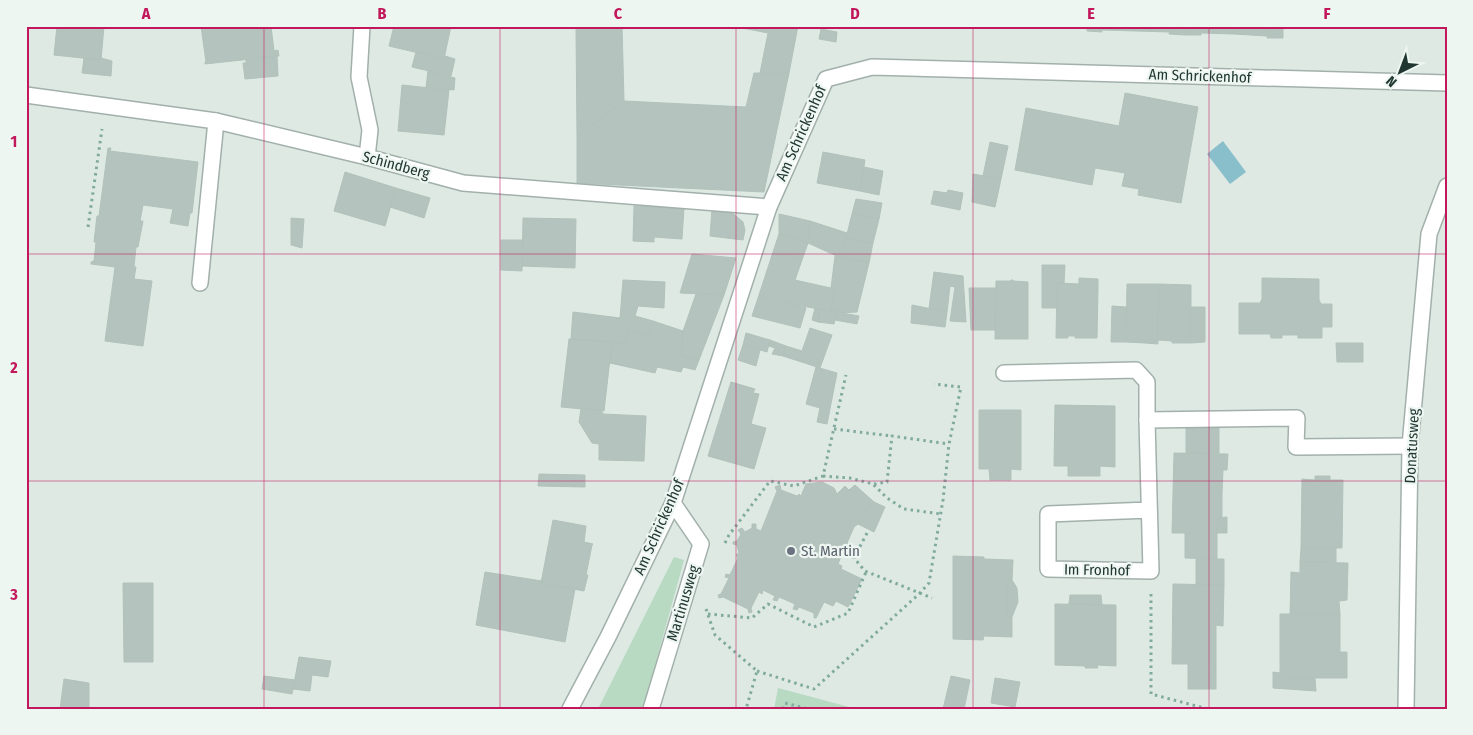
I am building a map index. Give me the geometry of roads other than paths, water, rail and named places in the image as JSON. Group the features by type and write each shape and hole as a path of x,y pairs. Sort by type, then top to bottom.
{"street":[{"path":"362,26 359,77 370,130 367,157"},
{"name":"Am Schrickenhof","path":"570,709 608,637 673,503 769,207 826,79 872,67 1447,83"},
{"name":"Schindberg","path":"26,95 216,121 367,157 463,183 769,207"},
{"path":"200,283 216,121"},
{"name":"Donatusweg","path":"1406,709 1410,446 1429,234 1447,186"},
{"name":"Im Fronhof","path":"1004,373 1136,370 1148,382 1147,420 1151,571 1048,569 1048,514 1149,510"},
{"path":"1147,420 1297,418 1296,447 1410,446"},
{"name":"Martinusweg","path":"651,709 700,544 673,503"}],"water":[{"path":"1223,141 1246,172 1230,184 1207,154"}],"place":[{"name":"St. Martin","path":"791,551"}]}
